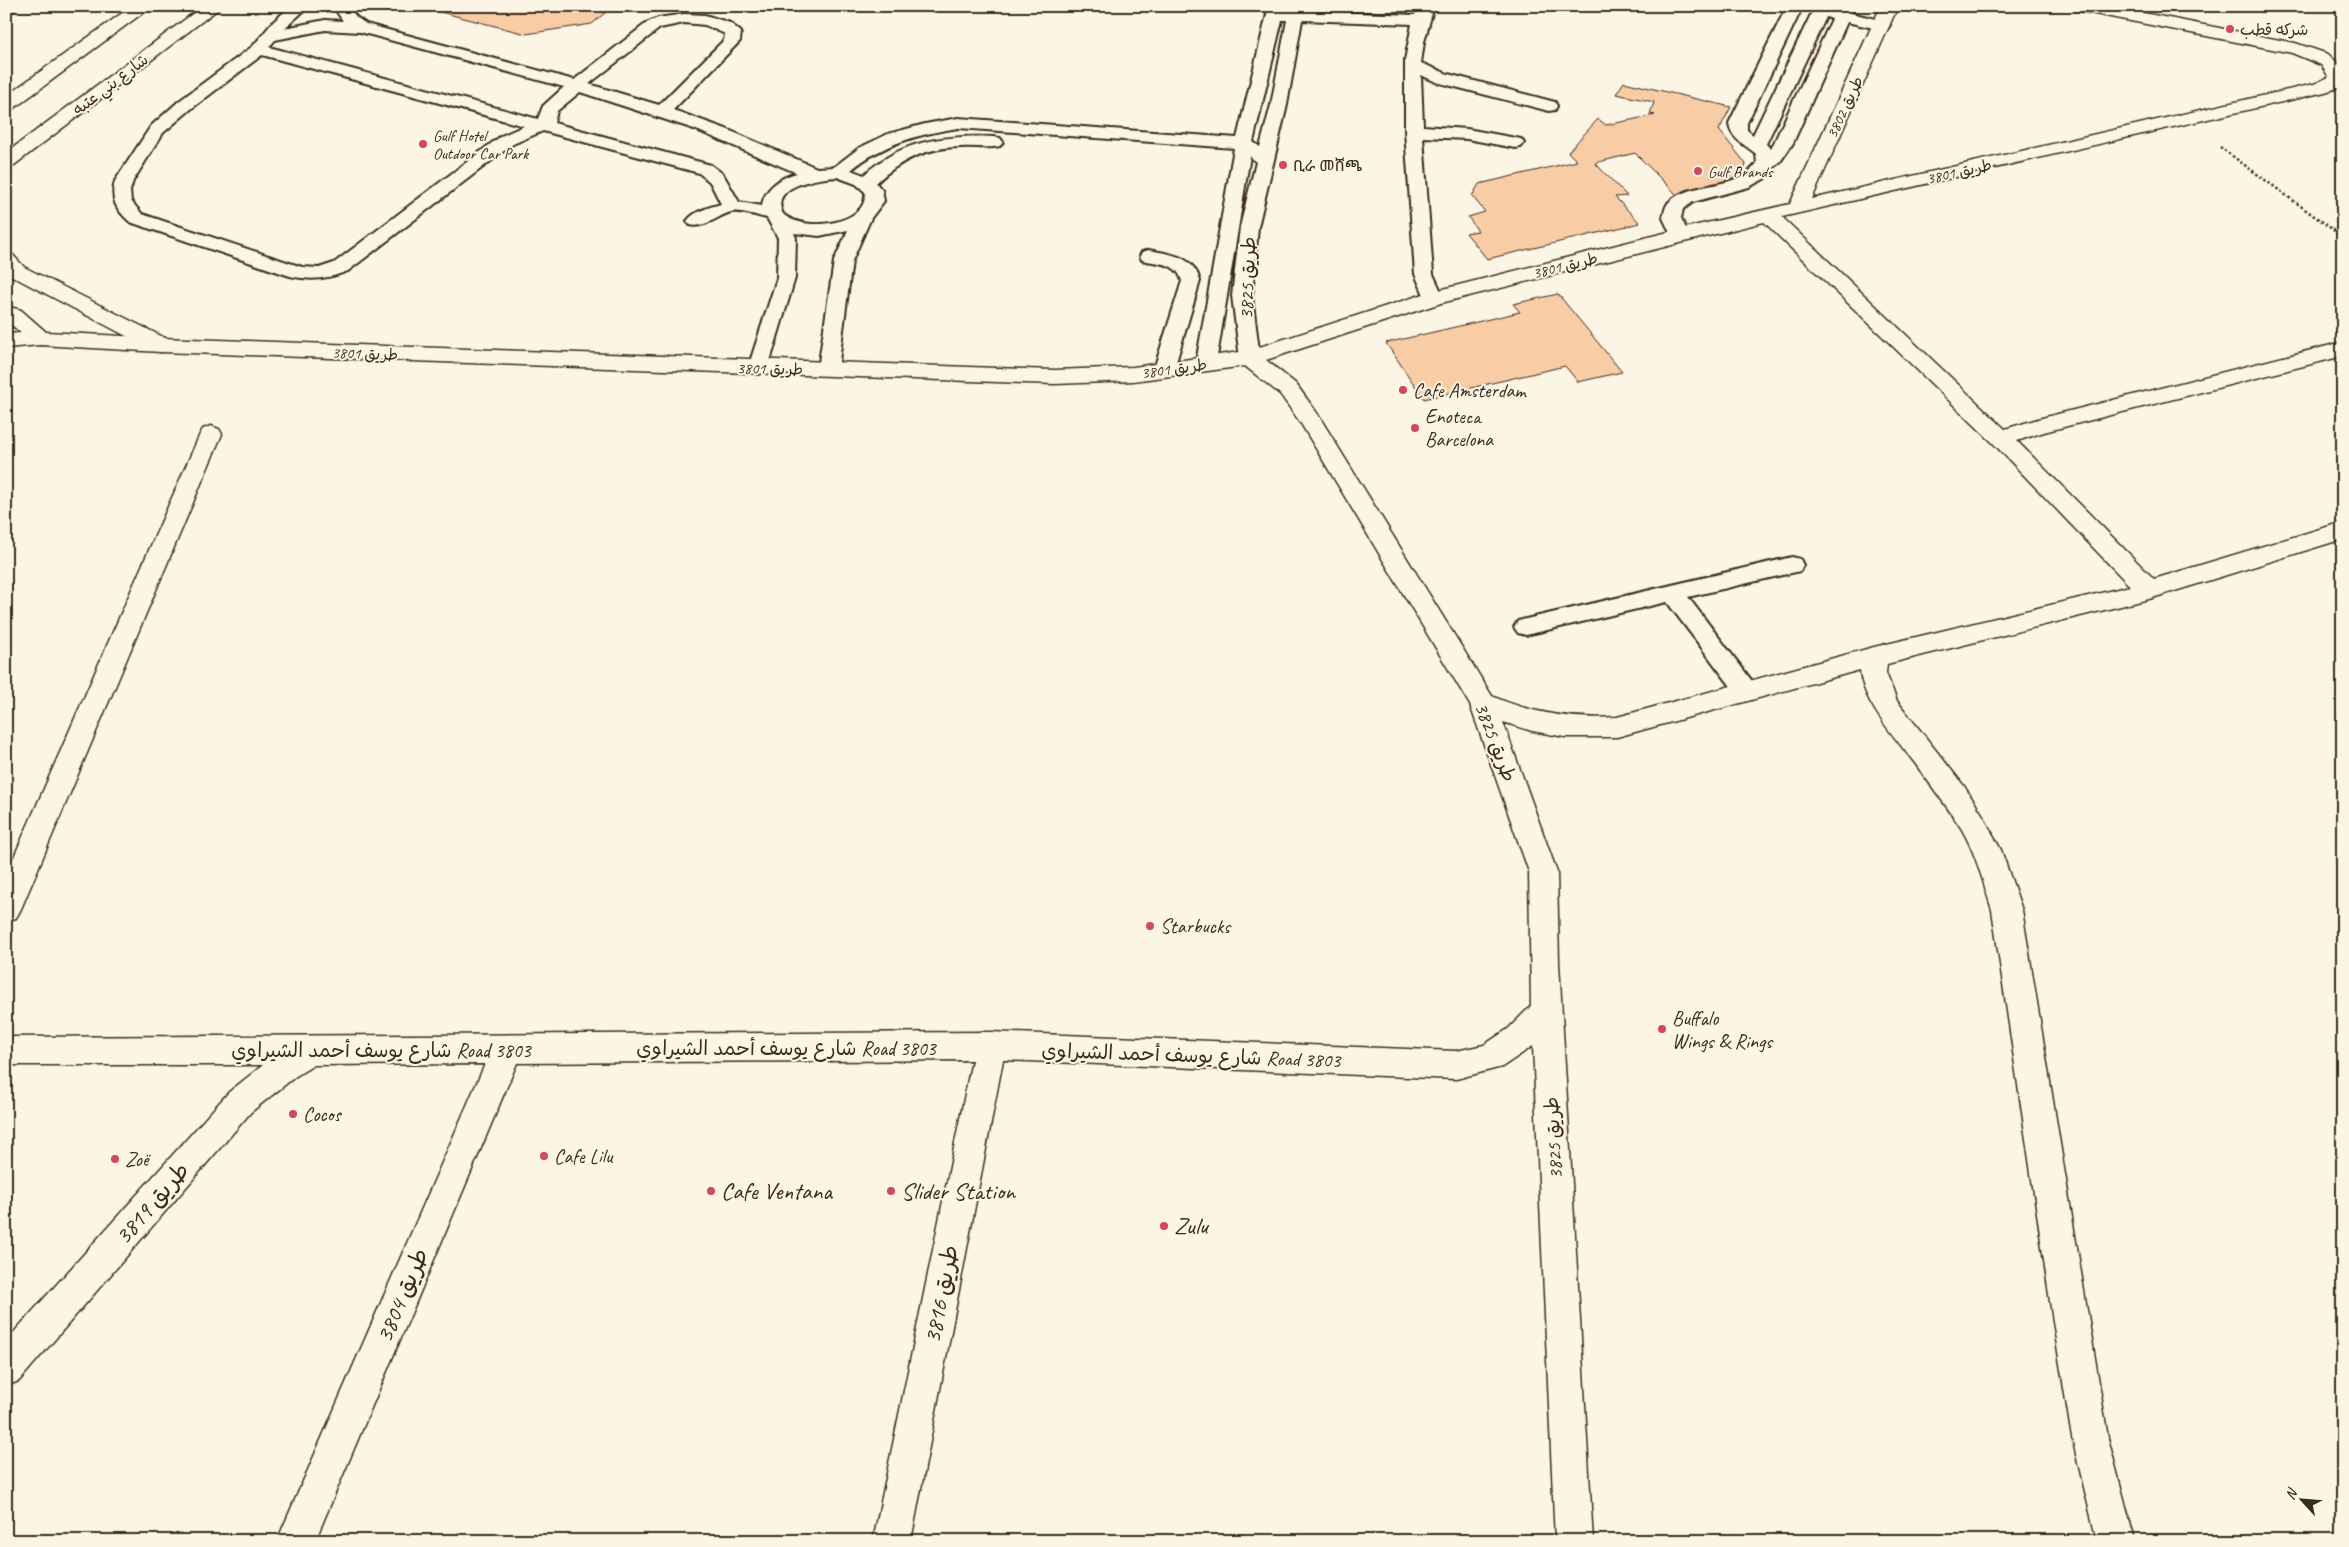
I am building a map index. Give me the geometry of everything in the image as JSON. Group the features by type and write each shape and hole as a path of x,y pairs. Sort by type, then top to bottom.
{"street":[{"path":"6,105 129,13 144,6"},
{"name":"شارع بني عتبه","path":"7,164 214,6"},
{"name":"طريق 3802","path":"1798,208 1890,6"},
{"name":"طريق 3801","path":"6,341 40,338 161,345 758,368 1055,377 1133,374 1250,358 1434,298 1680,235 2319,88 2332,84 2338,78 2336,69 2328,61 2313,53 2080,6"},
{"path":"1768,215 2001,438 2149,590"},
{"path":"6,259 16,271 161,345"},
{"path":"6,312 13,315 40,338"},
{"path":"2001,438 2047,423 2343,349"},
{"name":"طريق 3825","path":"1250,358 1288,389 1309,418 1483,703 1543,872 1547,1010 1574,1541"},
{"path":"6,909 211,434"},
{"path":"1483,703 1508,715 1562,728 1590,730 1617,727 1747,690 1874,657 2149,590 2343,530"},
{"path":"1874,657 1873,673 1887,707 1954,794 1972,822 1987,850 2008,910 2069,1315 2090,1438 2116,1541"},
{"name":"شارع يوسف أحمد الشيراوي Road 3803","path":"6,1051 309,1051 990,1046 1456,1065 1491,1058 1519,1039 1547,1010"},
{"name":"طريق 3816","path":"892,1541 990,1046"},
{"name":"طريق 3804","path":"296,1541 507,1049"},
{"name":"طريق 3819","path":"6,1368 240,1102 277,1071 309,1051"}],"lane":[{"path":"301,6 278,25 264,43 170,117 148,142 124,181 121,192 122,202 127,210 136,218 297,272 318,275 340,267 508,140 524,131 545,125"},
{"path":"340,6 350,20 360,27"},
{"path":"1766,165 1767,159 1757,145 1742,136 1738,123 1795,6 1844,11 1882,25"},
{"path":"1757,145 1822,9"},
{"name":"طريق 3825","path":"1206,363 1242,152 1276,11 1423,13 1414,66 1413,109 1424,274 1434,298"},
{"name":"طريق 3825","path":"1250,358 1242,296 1249,227 1279,105 1297,11"},
{"path":"1680,235 1673,225 1670,216 1676,203 1742,184 1752,179 1774,158 1784,143 1844,11"},
{"path":"545,125 549,110 654,25 664,21 693,18 720,25 733,32 732,41 662,112"},
{"path":"264,43 325,25 360,27 577,86 662,112 719,132 813,173"},
{"path":"264,43 545,125 705,169 720,181 727,201 733,206 775,217 792,228 809,231 828,230 847,226 862,218 871,209 875,200 873,191 867,182 855,176 839,172 813,173 788,182 778,189 770,205 775,217 787,238 786,278 758,368"},
{"path":"1414,66 1442,78 1549,106"},
{"path":"839,172 869,148 895,136 925,128 958,123 1242,152 1266,161"},
{"path":"1414,131 1467,134 1515,143"},
{"path":"895,136 914,149"},
{"path":"867,182 890,160 914,149 939,143 966,140 1242,152"},
{"path":"696,221 713,212 733,206"},
{"path":"828,369 843,261 862,218"},
{"path":"1230,227 1249,227"},
{"path":"1149,256 1180,263 1191,274 1191,281 1164,370"},
{"path":"1526,627 1792,565"},
{"path":"1672,593 1747,690"}],"path":[{"path":"2183,120 2343,237"}],"building":[{"path":"417,6 613,6 592,24 526,34"},
{"name":"Gulf Brands","path":"1624,82 1731,107 1719,130 1746,164 1742,178 1677,195 1635,153 1595,163 1627,196 1615,197 1640,223 1487,259 1466,233 1478,231 1468,217 1485,212 1472,196 1479,184 1577,161 1568,152 1598,119 1606,125 1655,115 1650,114 1654,102 1616,94"},
{"path":"1558,294 1622,372 1578,382 1565,366 1424,399 1386,343 1520,312 1513,304"}],"place":[{"name":"شركه قطب","path":"2230,29"},
{"name":"Gulf Hotel Outdoor Car Park","path":"423,144"},
{"name":"ቢራ መሸጫ","path":"1283,165"},
{"name":"Gulf Brands","path":"1698,171"},
{"name":"Cafe Amsterdam","path":"1403,390"},
{"name":"Enoteca Barcelona","path":"1415,428"},
{"name":"Starbucks","path":"1150,926"},
{"name":"Buffalo Wings & Rings","path":"1662,1029"},
{"name":"Cocos","path":"293,1114"},
{"name":"Cafe Lilu","path":"544,1156"},
{"name":"Zoë","path":"115,1159"},
{"name":"Cafe Ventana","path":"711,1191"},
{"name":"Slider Station","path":"891,1191"},
{"name":"Zulu","path":"1164,1226"}]}
